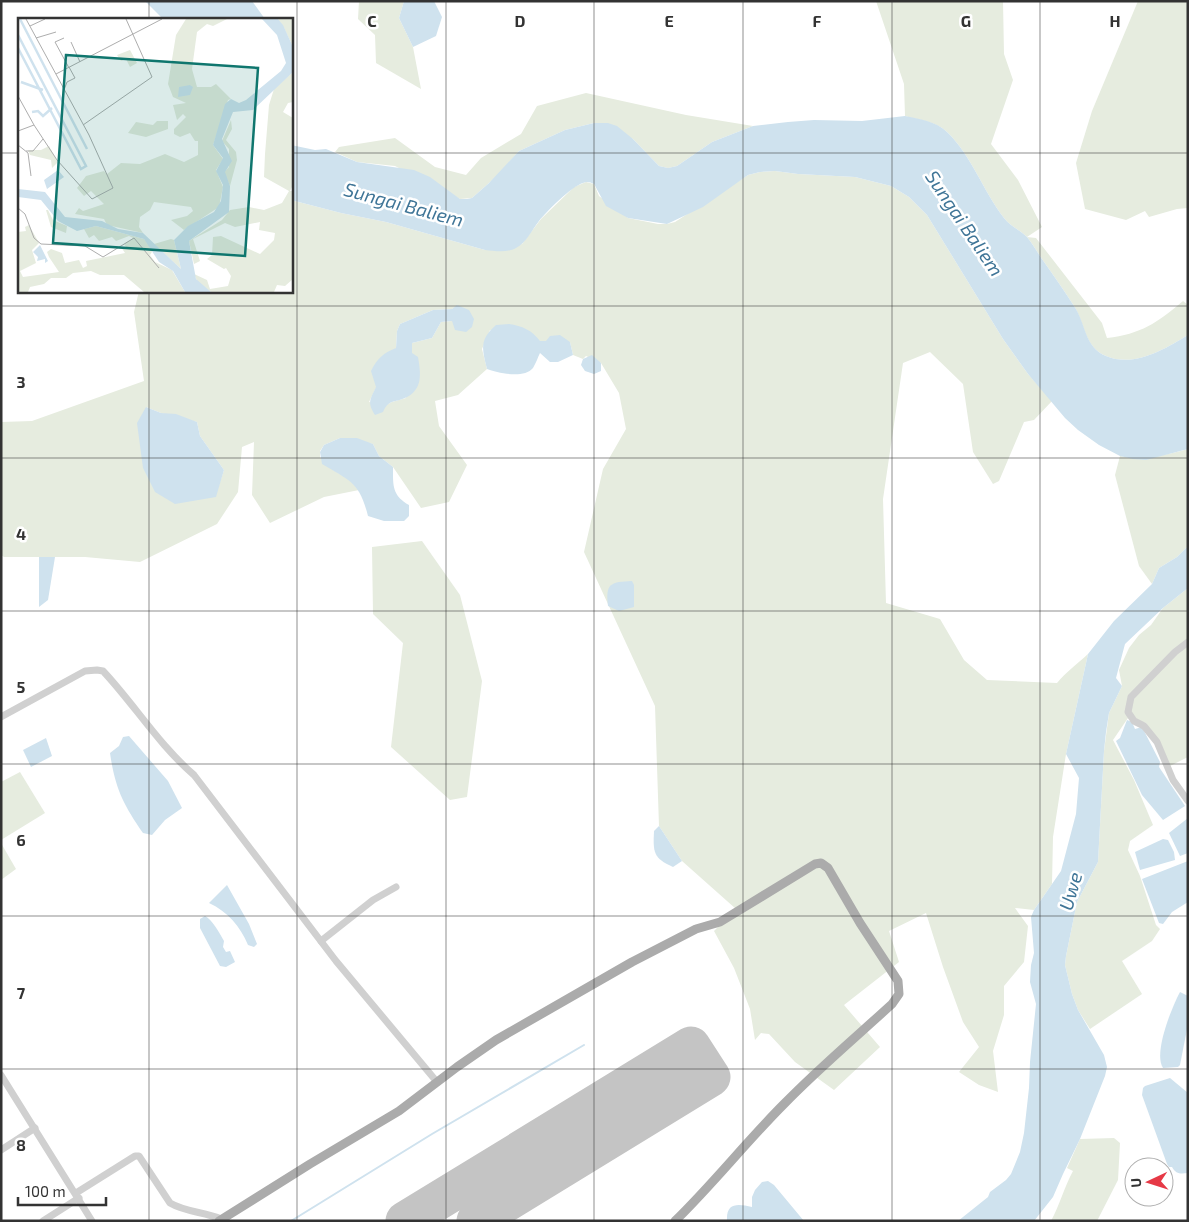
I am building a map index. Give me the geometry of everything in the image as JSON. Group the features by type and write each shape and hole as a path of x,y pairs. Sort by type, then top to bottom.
{"main road":[{"path":"220,1220 302,1168 400,1111 496,1040 632,962 696,929 720,922 815,864 821,863 828,868 860,923 898,981 899,994 892,1004 784,1104 675,1221"}],"street":[{"path":"1188,642 1175,652 1131,697 1128,712 1134,721 1144,726 1157,742 1173,780 1188,801"},
{"path":"1,718 85,671 103,671 184,767 194,775 321,941 437,1082"},
{"path":"321,941 373,900 396,886"},
{"path":"1,1075 92,1221"},
{"path":"1,1150 34,1128"},
{"path":"43,1221 135,1156 139,1156 170,1203 177,1207 201,1212 220,1220"}],"shaded area":[{"path":"359,1 404,1 399,18 413,47 421,89 376,63 375,35 358,19"},
{"path":"876,1 1003,1 1004,54 1013,80 991,144 1018,180 1042,227 1027,237 1009,223 997,208 956,141 943,128 933,123 905,116 904,84"},
{"path":"1138,1 1188,1 1188,208 1149,217 1145,211 1126,220 1085,209 1076,163 1092,111"},
{"path":"586,93 686,115 753,126 712,142 677,166 668,168 659,166 633,139 594,123 565,130 519,151 498,175 472,198 460,199 395,166 357,162 335,152 339,147 395,138 435,167 466,175 481,158 521,134 537,106"},
{"path":"775,171 855,177 891,186 909,197 927,215 1003,339 1028,374 1052,401 1034,420 1024,422 999,481 993,484 973,452 963,384 930,352 903,363 883,499 886,603 940,619 964,660 987,680 1057,683 1088,654 1066,754 1053,837 1052,884 1034,910 1015,908 1028,926 1024,962 1004,986 1004,1015 993,1051 998,1092 979,1085 959,1072 979,1047 963,1022 926,913 889,931 899,962 844,1005 880,1047 834,1090 795,1062 769,1034 761,1033 755,1040 750,1009 734,968 714,931 736,909 682,861 659,826 655,706 584,552 603,469 626,429 619,393 601,363 586,356 583,359 573,355 570,342 540,341 490,330 482,349 487,369 458,395 435,401 439,426 467,465 449,502 421,508 393,467 379,456 373,444 340,438 324,445 320,451 320,457 333,470 349,479 359,490 324,497 270,523 252,495 254,442 242,447 238,492 217,524 140,562 85,557 4,557 1,555 1,422 32,421 144,381 134,312 139,292 292,292 292,200 386,222 485,250 522,244 541,219 574,187 586,182 594,184 599,196 628,218 667,224 675,222 748,175","holes":["458,305 452,321 441,322 432,338 412,343 406,398 386,405 369,402 396,348 397,331 400,324 433,310 452,309","146,407 161,413 197,422 200,436 224,470 215,497"]},
{"path":"1027,237 1036,238 1102,323 1107,338 1130,334 1148,326 1165,316 1183,301 1188,305 1188,335 1159,351 1138,358 1117,359 1099,352 1089,341 1074,306"},
{"path":"1188,449 1188,546 1177,557 1159,568 1152,584 1139,566 1115,475 1120,456 1145,458"},
{"path":"422,541 460,595 482,681 467,797 450,800 391,747 403,643 373,614 372,547"},
{"path":"1188,588 1188,757 1166,768 1146,723 1128,718 1113,740 1134,780 1153,825 1130,841 1128,850 1140,876 1156,925 1160,929 1152,941 1122,961 1142,994 1090,1029 1078,1010 1065,965 1077,902 1098,862 1104,751 1109,713 1122,686 1119,670 1129,648 1139,635 1151,625 1163,608"},
{"path":"20,772 45,813 1,840 1,782"},
{"path":"1,843 16,869 1,880"},
{"path":"1114,1138 1120,1143 1118,1180 1097,1221 1051,1221 1073,1171 1067,1168 1080,1139"}],"water":[{"path":"145,1 252,1 264,18 162,18"},
{"path":"404,1 434,1 442,17 436,36 413,47 399,18"},
{"name":"Sungai Baliem","path":"905,116 927,121 943,128 964,152 1004,218 1027,237 1078,313 1089,341 1099,352 1117,359 1138,358 1159,351 1188,335 1188,449 1146,460 1133,459 1120,456 1099,445 1078,430 1065,418 1028,374 1003,339 927,215 909,197 891,186 855,177 775,171 760,172 748,175 703,207 667,224 628,218 606,206 594,184 586,182 578,185 566,194 539,221 520,246 509,251 485,250 386,222 292,200 292,145 315,150 326,149 357,162 414,170 430,177 460,199 467,199 472,198 489,183 519,151 565,130 594,123 608,123 617,126 633,139 659,166 668,168 677,166 712,142 753,126 814,120 862,121"},
{"path":"457,305 469,310 474,319 472,327 466,332 455,330 452,321 441,322 432,338 412,343 412,353 418,357 419,363 420,375 418,386 411,395 390,403 383,412 375,415 370,404 376,387 371,371 381,357 396,348 397,331 400,324 433,310 452,309"},
{"path":"509,324 526,329 540,341 546,341 550,336 560,335 570,342 573,355 558,362 550,362 540,353 533,368 524,373 504,373 487,369 483,350 484,340 496,325"},
{"path":"592,355 601,363 601,371 594,374 585,371 581,365 583,359"},
{"path":"146,407 161,413 176,414 197,422 200,436 224,470 216,497 175,504 155,492 143,468 137,423"},
{"path":"340,438 357,438 373,444 379,456 393,467 396,494 409,505 409,516 404,521 384,521 368,516 365,504 352,483 322,464 320,452 324,445"},
{"name":"Uwe","path":"1188,546 1188,588 1163,608 1125,644 1116,678 1122,686 1109,713 1106,732 1098,862 1077,902 1066,956 1065,965 1072,994 1078,1010 1104,1055 1107,1067 1105,1076 1080,1139 1053,1197 1034,1221 958,1221 1006,1180 1011,1174 1020,1152 1029,1088 1036,1004 1030,982 1034,953 1031,917 1061,871 1076,814 1079,778 1066,754 1088,654 1114,621 1152,584 1159,568 1177,557"},
{"path":"39,557 55,557 48,600 39,607"},
{"path":"632,581 634,585 634,607 619,611 608,606 607,598 611,585"},
{"path":"1127,720 1132,722 1135,729 1142,727 1160,762 1159,767 1185,806 1163,820 1142,795 1116,741 1120,738"},
{"path":"129,736 168,781 182,808 165,820 152,835 143,833 136,823 125,804 114,776 110,753 119,746 123,737"},
{"path":"46,738 52,756 31,767 23,750"},
{"path":"1188,818 1188,853 1180,856 1169,833"},
{"path":"659,826 682,861 673,867 661,861 654,849 654,831"},
{"path":"1163,839 1168,840 1174,852 1175,860 1140,870 1135,852"},
{"path":"1188,861 1188,902 1172,912 1163,924 1159,923 1142,879"},
{"path":"227,885 249,924 257,944 254,947 248,945 228,915 209,903"},
{"path":"205,916 216,927 224,941 223,947 226,952 230,951 235,962 226,967 220,966 200,928 200,919"},
{"path":"1180,992 1188,996 1188,1024 1180,1065 1178,1067 1163,1068 1160,1052 1162,1041 1168,1019"},
{"path":"1170,1078 1188,1093 1188,1173 1180,1173 1174,1169 1174,1157 1164,1157 1142,1095 1145,1086"},
{"path":"768,1181 774,1185 804,1221 727,1221 727,1215 731,1207 742,1205 752,1207 752,1197 755,1190 762,1182"}],"waterway":[{"path":"291,1221 432,1134 584,1045"}],"runway":[{"path":"405,1221 691,1046 711,1077 476,1221"}]}
